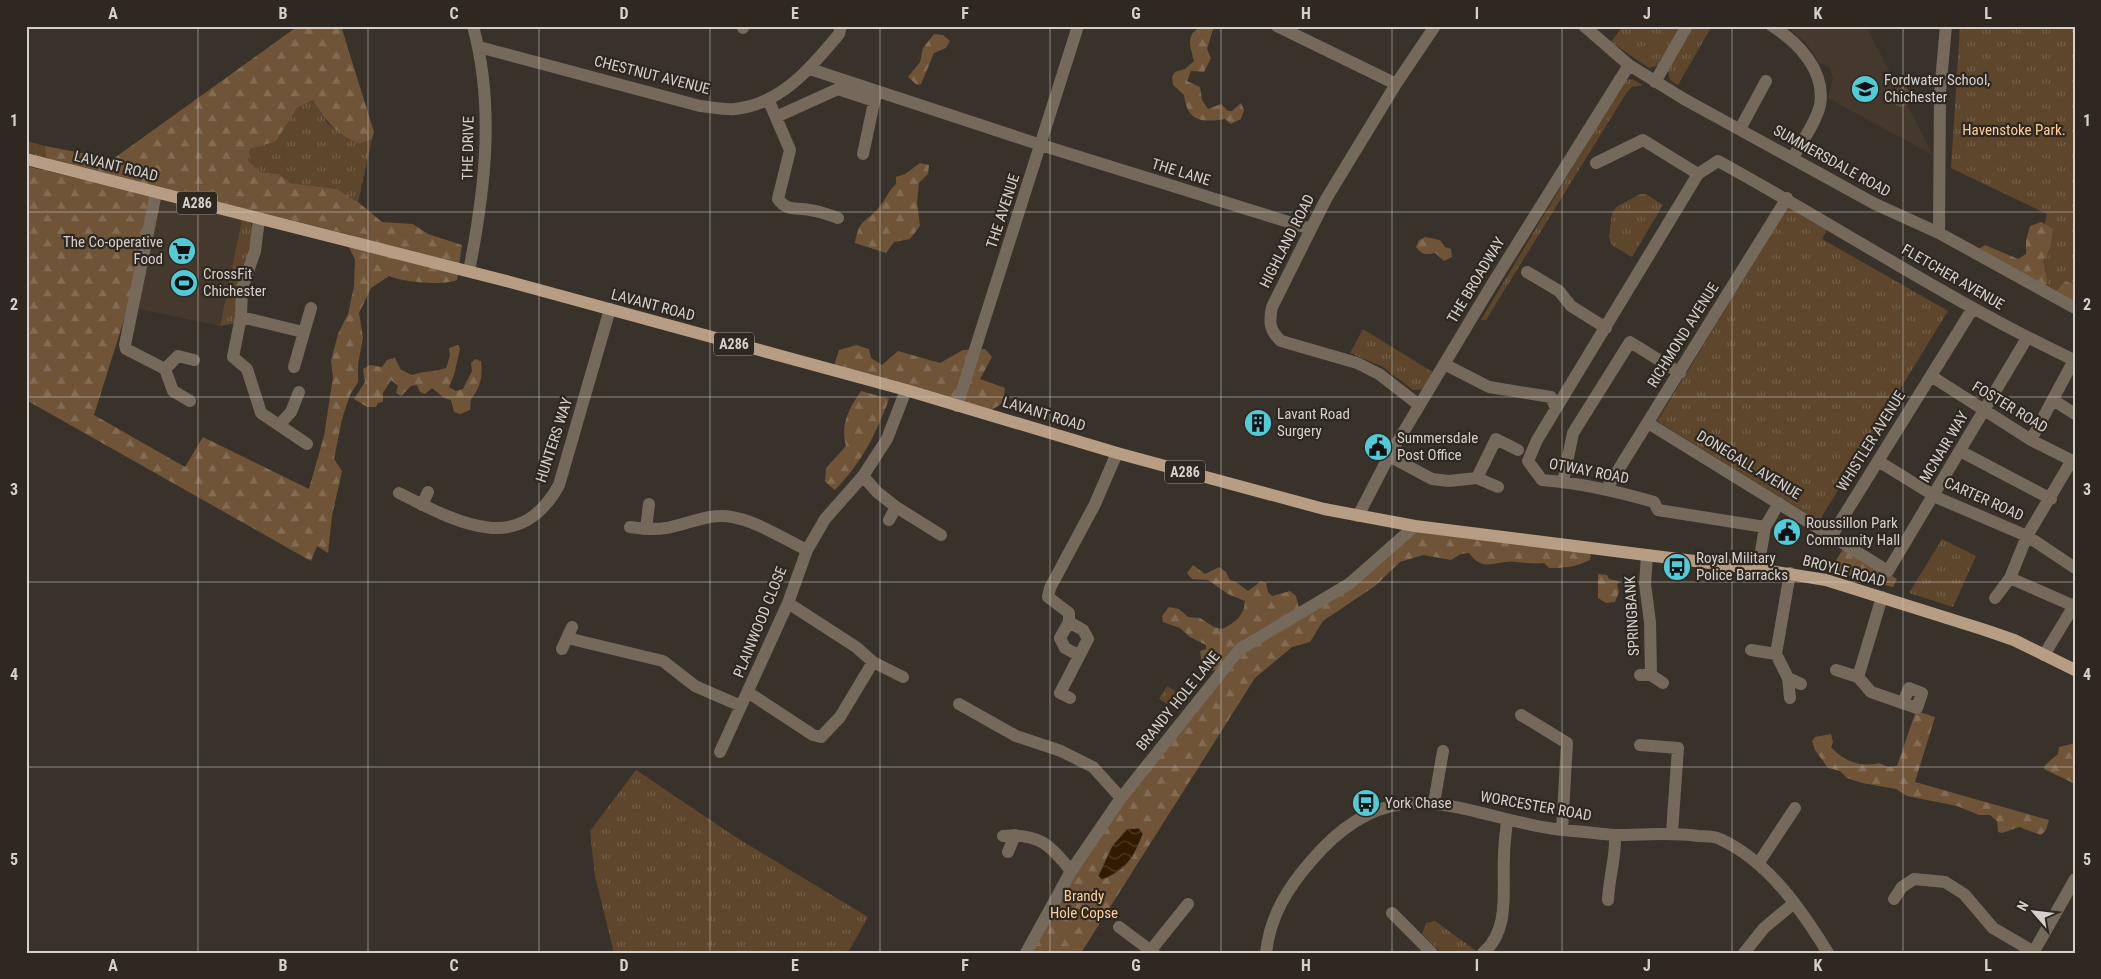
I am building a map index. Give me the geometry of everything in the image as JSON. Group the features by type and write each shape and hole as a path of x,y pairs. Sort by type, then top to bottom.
{"main road":[{"name":"LAVANT ROAD","path":"26,159 469,271 610,309 906,390 1117,453 1260,492 1358,516 1415,526"},
{"name":"BROYLE ROAD","path":"1415,526 1790,573 1826,580 1985,630 2075,670"}],"street":[{"name":"THE DRIVE","path":"469,271 484,181 488,132 479,47 473,26"},
{"name":"CHESTNUT AVENUE","path":"479,47 700,106 735,109 768,100 799,80 839,34 841,26"},
{"name":"THE AVENUE","path":"957,406 1078,26"},
{"path":"1277,26 1396,84"},
{"name":"HIGHLAND ROAD","path":"1420,405 1379,374 1357,363 1281,341 1272,333 1269,321 1272,307 1326,199 1396,84 1435,26"},
{"name":"SUMMERSDALE ROAD","path":"1584,26 1629,65 1655,82 1875,204 1939,233 2075,308"},
{"path":"1655,82 1687,26"},
{"path":"1772,26 1796,44 1815,70 1818,84 1820,104 1793,158"},
{"path":"1939,233 1940,92 1946,26"},
{"name":"THE BROADWAY","path":"1358,516 1389,456 1444,364 1629,65"},
{"path":"810,69 875,96"},
{"path":"1740,129 1766,81"},
{"path":"776,117 838,89 875,96 1041,145"},
{"path":"863,154 875,96"},
{"path":"768,100 790,150 778,199 783,206 796,210 808,209 838,218"},
{"path":"1596,163 1642,140 1698,174"},
{"name":"THE LANE","path":"1041,145 1311,229"},
{"name":"FLETCHER AVENUE","path":"1698,174 1718,161 1786,198 1972,308 2027,338 2074,360"},
{"name":"OTWAY ROAD","path":"1698,174 1556,408 1537,440 1528,460 1542,480 1607,488 1654,502 1658,510 1765,527"},
{"path":"156,193 125,345 126,349 165,370 173,391 190,401"},
{"name":"RICHMOND AVENUE","path":"1607,488 1680,373 1786,198"},
{"path":"259,219 255,250 242,289 241,317 232,357 247,369 261,413 308,444"},
{"path":"1527,272 1559,291 1571,306 1606,328"},
{"path":"294,367 311,308"},
{"name":"WHISTLER AVENUE","path":"1832,536 1972,308"},
{"name":"HUNTERS WAY","path":"399,493 422,505 466,523 496,529 519,526 538,515 550,502 559,485 610,309"},
{"path":"241,317 303,332"},
{"name":"MCNAIR WAY","path":"1832,536 1888,571 2027,338"},
{"path":"1563,482 1573,433 1630,342 1680,373"},
{"path":"165,370 178,356 194,360"},
{"path":"2031,440 2074,360"},
{"path":"1444,364 1489,387 1550,397 1556,408"},
{"name":"FOSTER ROAD","path":"1931,376 1984,412 2031,440 2074,461"},
{"name":"PLAINWOOD CLOSE","path":"720,752 749,693 788,603 807,550 824,519 863,476 887,439 906,390"},
{"path":"279,425 291,412 299,392"},
{"path":"2053,400 2075,414"},
{"name":"DONEGALL AVENUE","path":"1648,423 1832,536"},
{"path":"1477,478 1496,439 1518,450"},
{"path":"1960,451 2051,498"},
{"path":"1078,656 1064,648 1060,638 1069,622 1069,613 1048,597 1050,588 1095,504 1117,453"},
{"path":"1389,456 1432,478 1449,481 1477,478 1498,487"},
{"name":"CARTER ROAD","path":"1878,461 1934,495 2027,536 2075,568"},
{"path":"1995,598 2010,578 2027,536 2074,461"},
{"path":"863,476 877,492 896,507 941,535"},
{"path":"422,505 428,492"},
{"path":"1758,569 1765,527 1779,502"},
{"path":"646,529 649,504"},
{"path":"889,520 896,507"},
{"path":"630,527 667,530 710,517 724,516 751,523 807,550"},
{"name":"BRANDY HOLE LANE","path":"1028,948 1070,871 1121,798 1240,649 1349,584 1415,526"},
{"path":"1077,538 1089,545"},
{"name":"SPRINGBANK","path":"1647,555 1644,584 1650,622 1646,675 1663,683"},
{"path":"1790,573 1776,654 1788,678 1790,698"},
{"path":"2010,578 2074,605 2044,655"},
{"path":"1858,677 1882,597"},
{"path":"788,603 856,647 873,662 903,677"},
{"path":"1069,622 1084,630 1088,639 1060,693 1070,698"},
{"path":"567,638 663,660 695,686 741,706"},
{"path":"1752,650 1776,654"},
{"path":"749,693 812,736 821,737 840,717 873,662"},
{"path":"1836,670 1858,677 1871,692 1902,703"},
{"path":"1788,678 1801,684"},
{"path":"959,704 1016,736 1062,751 1093,766 1121,798"},
{"path":"1521,715 1567,743 1562,830"},
{"path":"1640,745 1678,748 1672,832"},
{"path":"1434,803 1443,751"},
{"name":"WORCESTER ROAD","path":"1266,953 1273,920 1281,902 1301,871 1326,844 1352,824 1376,810 1405,802 1434,803 1507,820 1562,830 1615,835 1672,832 1718,838 1758,864 1794,903 1828,953"},
{"path":"1758,864 1795,808"},
{"path":"1485,952 1497,932 1502,915 1505,895 1504,855 1507,820"},
{"path":"1008,852 1009,835 1025,834 1054,849 1070,871"},
{"path":"1608,900 1610,875 1616,858 1615,835"},
{"path":"1894,899 1902,887 1914,879 1945,882 1964,894 1993,928 2034,952 2075,879"},
{"path":"1744,953 1764,928 1794,903"},
{"path":"1119,927 1152,952 1188,904"},
{"path":"1392,913 1432,953"}],"shaded area":[{"name":"Fordwater School, Chichester","path":"1787,26 1866,26 1933,155 1828,98 1833,79 1830,68 1817,61 1816,56 1805,42"},
{"path":"158,197 242,219 220,326 135,308"}],"green space":[{"path":"298,26 341,26 374,132 372,139 359,144 344,135 327,121 313,100 297,108 276,141 250,149 248,161 261,172 279,174 290,183 337,189 358,202 382,222 413,224 428,234 462,245 457,280 443,283 423,282 403,280 389,276 371,288 359,313 363,337 358,365 358,382 350,395 342,419 334,459 342,471 332,516 328,553 317,546 311,561 26,400 26,166 153,196 128,307 94,415 185,467 203,437 309,489 324,436 333,377 331,361 338,334 348,314 354,286 355,260 349,247 351,235 46,159 45,146 113,159"},
{"path":"1201,26 1214,26 1207,49 1211,58 1204,72 1191,71 1187,81 1200,87 1202,100 1208,109 1221,104 1228,111 1232,111 1241,103 1244,110 1241,119 1231,124 1225,119 1209,121 1192,115 1188,110 1184,95 1173,85 1172,77 1175,72 1185,69 1194,61 1190,41 1193,34"},
{"path":"1623,26 1682,26 1659,65 1649,68 1611,42"},
{"path":"1693,26 1712,26 1678,85 1670,80 1668,70"},
{"name":"Havenstoke Park.","path":"1960,26 2075,26 2075,304 2030,281 2047,214 1951,168"},
{"path":"934,34 943,35 950,41 946,48 934,53 921,84 917,85 908,77 920,62 923,48"},
{"path":"1632,79 1643,85 1632,87 1627,92 1486,320 1481,320 1625,80"},
{"path":"1902,87 1909,90 1912,97 1909,104 1902,107 1895,104 1892,97 1895,90"},
{"path":"313,100 328,124 359,144 372,139 358,202 337,189 289,183 279,174 261,172 248,161 250,149 276,140 297,108"},
{"path":"26,141 45,146 46,159 26,154"},
{"path":"920,163 929,165 928,174 919,183 917,202 920,226 910,239 894,242 886,253 855,243 861,224 882,203 896,184 896,177 905,174"},
{"path":"1640,194 1646,194 1663,205 1632,257 1612,245 1609,238 1612,213 1616,207"},
{"path":"1788,207 1827,230 1822,239 1948,311 1819,521 1657,421"},
{"path":"242,219 250,221 254,234 237,323 220,326"},
{"path":"2041,222 2053,229 2050,248 2043,261 2046,289 1977,250 1985,245 2018,259 2026,254 2026,240 2030,226"},
{"path":"1425,237 1440,240 1445,247 1451,249 1452,257 1444,261 1435,253 1426,254 1420,252 1416,247 1419,240"},
{"path":"2065,281 2075,285 2075,304 2054,294"},
{"path":"1363,329 1434,373 1425,389 1413,390 1383,367 1350,353"},
{"path":"458,345 460,349 449,387 456,391 463,389 472,371 471,363 475,359 481,361 482,372 480,382 477,391 471,399 470,410 460,414 454,412 451,400 444,398 432,388 425,394 420,392 417,385 411,386 401,396 396,393 398,386 391,380 383,393 383,402 378,403 376,407 367,407 354,399 365,382 363,369 370,365 382,367 387,360 395,358 401,370 412,375 442,369 446,368 450,356 449,348"},
{"path":"856,345 869,349 871,358 882,365 898,351 940,363 963,350 985,349 992,357 980,379 1005,388 1003,403 991,410 834,366 839,350"},
{"path":"861,391 889,399 867,448 853,469 835,490 825,482 826,468 846,446 844,438 845,424 853,404"},
{"name":"Brandy Hole Copse","path":"1413,530 1591,551 1590,560 1570,567 1549,568 1544,563 1509,562 1485,564 1480,563 1469,553 1461,554 1451,560 1423,555 1400,562 1375,586 1323,621 1310,642 1292,647 1255,678 1081,953 1029,953 1074,872 1122,805 1243,655 1244,650 1350,587"},
{"path":"1942,539 1976,556 1953,607 1909,593"},
{"path":"1845,546 1897,579 1893,587 1830,570"},
{"path":"1193,565 1205,574 1219,567 1226,572 1230,580 1248,591 1261,581 1266,583 1268,592 1272,596 1290,591 1296,596 1299,608 1216,670 1209,671 1202,665 1200,651 1206,649 1206,645 1190,637 1180,628 1163,622 1162,616 1169,607 1179,609 1188,617 1200,618 1214,627 1222,629 1241,615 1245,601 1228,594 1208,580 1192,579 1187,573"},
{"path":"1598,574 1607,575 1609,579 1619,581 1617,585 1619,592 1615,602 1606,603 1598,598"},
{"path":"1167,686 1180,694 1172,707 1159,699"},
{"path":"1916,711 1935,717 1915,782 2049,820 2046,830 2041,835 2019,827 2002,833 1998,832 1997,821 1990,815 1979,815 1957,806 1907,796 1896,789 1862,783 1847,778 1840,771 1828,768 1815,750 1812,741 1815,737 1831,734 1833,742 1831,747 1847,760 1866,765 1879,763 1888,767 1897,766"},
{"path":"2075,743 2075,784 2044,769 2045,765 2058,754 2059,747"},
{"path":"636,770 734,836 868,917 848,953 614,953 595,876 590,831"},
{"path":"1435,921 1479,953 1442,953 1422,934 1426,923"}],"water":[{"path":"1139,828 1143,834 1132,857 1118,872 1102,880 1098,876 1112,846 1127,829"}],"place":[{"name":"Fordwater School, Chichester","path":"1865,89"},
{"name":"The Co-operative Food","path":"182,251"},
{"name":"CrossFit Chichester","path":"184,283"},
{"name":"Lavant Road Surgery","path":"1258,423"},
{"name":"Summersdale Post Office","path":"1378,447"},
{"name":"Roussillon Park Community Hall","path":"1787,532"},
{"name":"Royal Military Police Barracks","path":"1677,567"},
{"name":"York Chase","path":"1366,803"}]}
